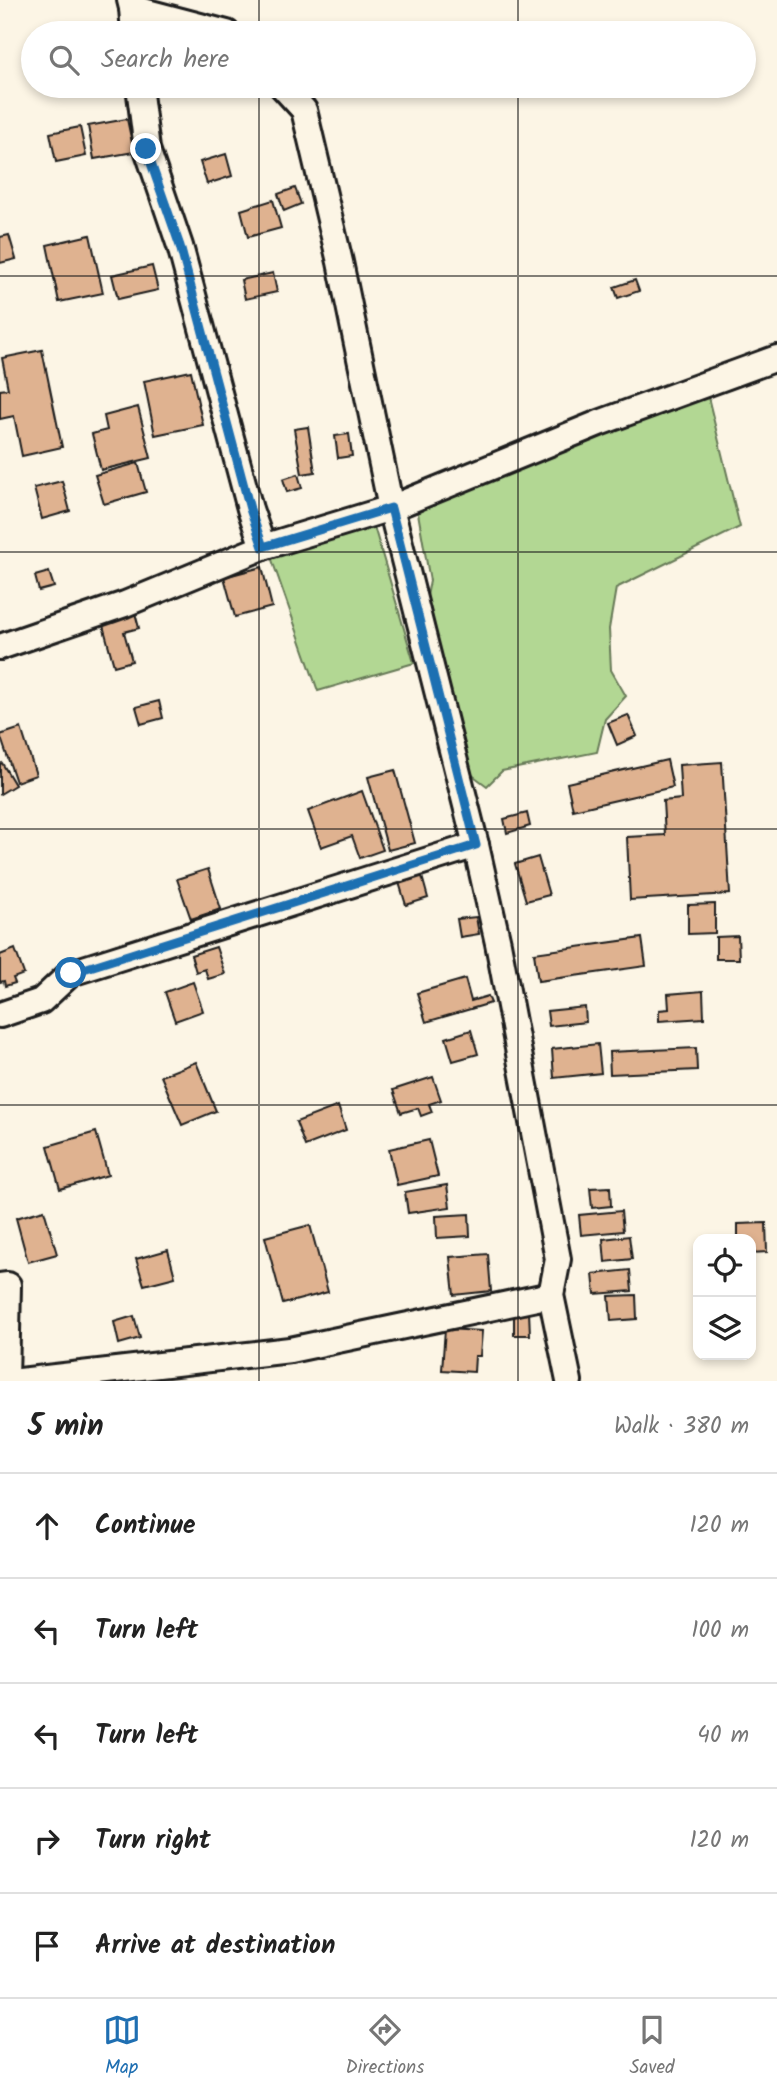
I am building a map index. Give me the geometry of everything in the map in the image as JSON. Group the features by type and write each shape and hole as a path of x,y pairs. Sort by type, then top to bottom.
{"street":[{"path":"131,4 187,21"},
{"path":"140,98 146,149 180,246 250,509 263,547"},
{"path":"293,98 304,110 341,262 391,508 498,943 558,1259 551,1295 569,1381"},
{"path":"0,647 125,604 263,547 391,508 599,423 777,358"},
{"path":"0,1015 41,1001 71,973 476,845"},
{"path":"0,1286 8,1285 6,1381"},
{"path":"20,1381 290,1350 551,1295"}],"green space":[{"path":"708,397 740,527 616,588 609,629 611,670 626,696 605,719 597,752 502,771 487,786 467,771 423,616 430,581 418,513 482,477 656,410"},
{"path":"373,523 414,663 318,691 271,557"}],"building":[{"path":"127,119 134,152 94,159 88,126"},
{"path":"80,127 86,156 56,162 50,133"},
{"path":"226,154 232,176 207,184 200,162"},
{"path":"295,188 301,204 284,211 278,194"},
{"path":"273,200 281,228 248,237 241,210"},
{"path":"9,235 16,259 0,263 0,237"},
{"path":"90,235 103,293 59,302 47,245"},
{"path":"152,266 158,290 118,299 112,275"},
{"path":"273,273 277,292 245,299 241,280"},
{"path":"635,280 639,291 618,298 614,287"},
{"path":"42,350 62,447 22,456 14,416 0,419 0,390 8,389 2,358"},
{"path":"191,371 203,425 155,435 144,381"},
{"path":"138,407 151,458 101,470 92,434 107,430 104,416"},
{"path":"308,427 315,472 302,474 294,429"},
{"path":"349,434 352,456 338,458 335,436"},
{"path":"138,463 146,492 104,504 95,475"},
{"path":"298,474 302,488 287,492 283,479"},
{"path":"62,481 70,511 42,519 34,488"},
{"path":"262,567 272,607 235,617 224,577"},
{"path":"49,572 54,587 39,591 35,576"},
{"path":"134,609 139,628 124,632 132,661 114,666 101,618"},
{"path":"159,701 163,718 141,724 136,707"},
{"path":"628,715 637,736 617,745 608,723"},
{"path":"21,728 36,775 16,782 0,735"},
{"path":"667,760 673,787 573,810 567,783"},
{"path":"722,762 730,894 630,900 627,837 665,835 663,801 681,799 679,765"},
{"path":"2,763 15,785 0,794 0,764"},
{"path":"395,770 415,843 388,850 368,777"},
{"path":"362,791 383,850 360,858 352,836 321,847 308,811"},
{"path":"527,813 530,826 507,833 504,819"},
{"path":"538,857 549,895 526,901 515,864"},
{"path":"208,869 221,909 191,919 177,879"},
{"path":"420,869 428,898 406,905 397,876"},
{"path":"715,904 715,933 688,934 688,905"},
{"path":"476,917 479,934 460,937 457,919"},
{"path":"738,936 739,959 716,959 716,937"},
{"path":"642,938 646,966 538,981 534,953"},
{"path":"216,947 225,974 208,979 205,969 196,972 191,955"},
{"path":"15,949 24,974 13,978 15,983 5,986 4,981 0,982 0,955"},
{"path":"465,979 471,1001 488,996 491,1003 426,1022 417,993"},
{"path":"193,982 203,1011 175,1021 165,992"},
{"path":"703,991 704,1018 659,1021 659,1010 669,1009 668,994"},
{"path":"585,1007 586,1022 549,1026 547,1011"},
{"path":"471,1030 478,1054 453,1061 446,1038"},
{"path":"598,1044 601,1073 554,1078 552,1049"},
{"path":"696,1048 697,1070 610,1074 609,1052"},
{"path":"196,1062 216,1111 182,1125 161,1076"},
{"path":"433,1077 441,1100 429,1104 432,1112 421,1116 418,1108 401,1113 393,1090"},
{"path":"338,1106 346,1130 305,1146 296,1122"},
{"path":"96,1132 108,1175 60,1189 48,1146"},
{"path":"429,1140 438,1176 397,1185 389,1149"},
{"path":"447,1185 450,1207 408,1213 405,1192"},
{"path":"610,1187 611,1206 592,1208 590,1188"},
{"path":"44,1210 57,1254 28,1262 16,1218"},
{"path":"621,1211 623,1231 581,1235 579,1215"},
{"path":"469,1214 470,1236 437,1238 436,1216"},
{"path":"766,1223 767,1252 756,1253 756,1234 738,1234 738,1224"},
{"path":"310,1225 328,1292 283,1304 265,1237"},
{"path":"629,1236 632,1259 605,1262 603,1239"},
{"path":"168,1250 175,1277 144,1285 136,1259"},
{"path":"488,1254 491,1291 454,1295 450,1257"},
{"path":"630,1270 632,1291 595,1294 593,1274"},
{"path":"636,1295 637,1319 611,1321 609,1296"},
{"path":"529,1311 530,1335 514,1335 514,1312"},
{"path":"134,1316 140,1338 119,1344 114,1322"},
{"path":"445,1329 482,1331 480,1356 475,1356 474,1372 442,1370"}],"route":[{"path":"71,973 476,845 391,508 263,547 250,509 180,246 146,149"}]}
